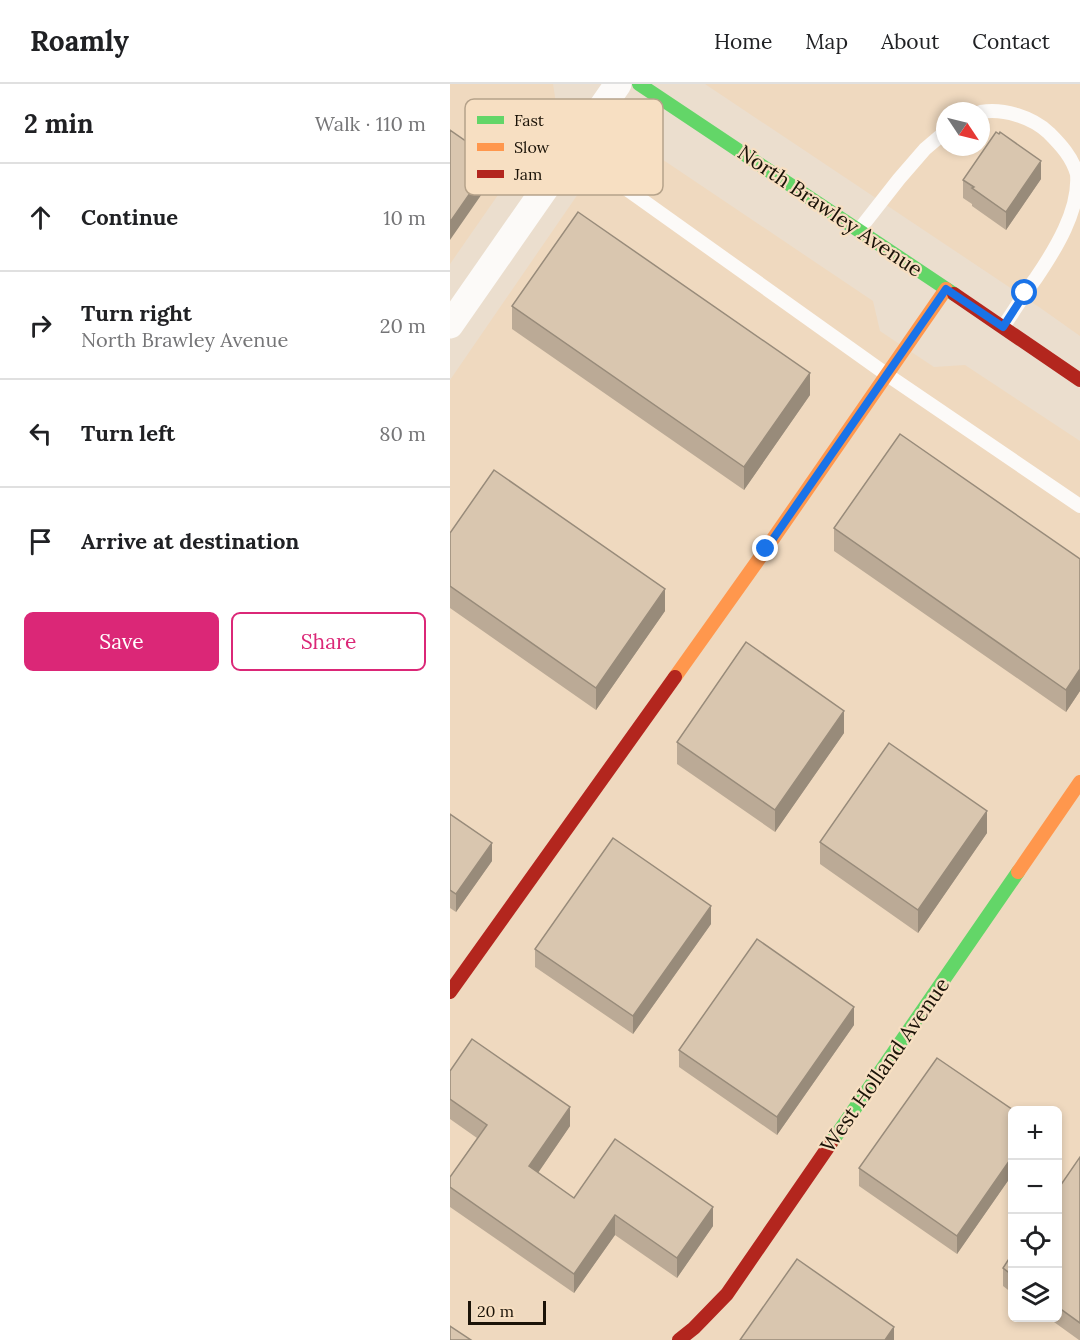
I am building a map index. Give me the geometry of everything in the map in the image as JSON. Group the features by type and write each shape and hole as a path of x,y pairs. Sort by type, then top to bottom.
{"street":[{"path":"608,99 618,84"},
{"name":"North Brawley Avenue","path":"639,84 662,99"},
{"name":"North Brawley Avenue","path":"663,100 1080,380"},
{"path":"450,326 541,195"},
{"path":"450,992 760,559 946,289"},
{"name":"West Holland Avenue","path":"680,1340 727,1294 1080,782"}],"lane":[{"path":"990,112 1001,111 1020,116 1044,128 1063,147 1078,176 1079,198 1069,227 1003,327"},
{"path":"859,230 899,179 936,140"},
{"path":"635,195 886,374 1080,506"}],"shaded area":[{"path":"450,84 553,84 555,99 465,99 465,195 498,195 450,264"},
{"path":"705,84 1080,84 1080,336 1039,307"},
{"path":"663,160 873,301 880,331 934,367 965,365 1080,441 1080,1340 450,1340 450,380 577,195 663,195"}],"building":[{"path":"450,130 465,140 465,195 469,195 450,222"},
{"path":"996,132 999,134 1000,132 1041,161 1006,212 963,180 980,156 990,156 990,141"},
{"path":"578,212 810,373 744,467 512,306"},
{"path":"900,434 1080,559 1080,669 1066,690 834,528"},
{"path":"494,470 665,589 596,688 450,586 450,533"},
{"path":"746,642 844,711 775,810 677,742"},
{"path":"889,743 987,811 918,910 820,842"},
{"path":"450,814 492,843 456,894 450,890"},
{"path":"613,838 711,906 633,1016 535,949"},
{"path":"757,939 854,1007 777,1117 679,1050"},
{"path":"472,1039 570,1107 529,1166 574,1198 615,1139 713,1207 677,1258 615,1215 574,1274 450,1187 450,1177 487,1125 450,1099 450,1071"},
{"path":"937,1058 1008,1107 1008,1163 957,1236 859,1168"},
{"path":"1080,1157 1080,1323 1062,1310 1062,1183"},
{"path":"797,1259 894,1327 885,1340 740,1340"},
{"path":"1008,1260 1008,1272 1003,1268"},
{"path":"450,1326 471,1340 450,1340"}],"traffic: fast":[{"path":"639,84 662,99"},
{"path":"663,100 954,294"},
{"path":"831,1143 1018,872"}],"traffic: slow":[{"path":"675,677 946,289"},
{"path":"1018,872 1080,782"}],"traffic: jam":[{"path":"954,294 1080,380"},
{"path":"450,992 675,677"},
{"path":"679,1340 727,1294 831,1143"}],"route":[{"path":"766,549 946,289 1003,327 1025,293"}]}
